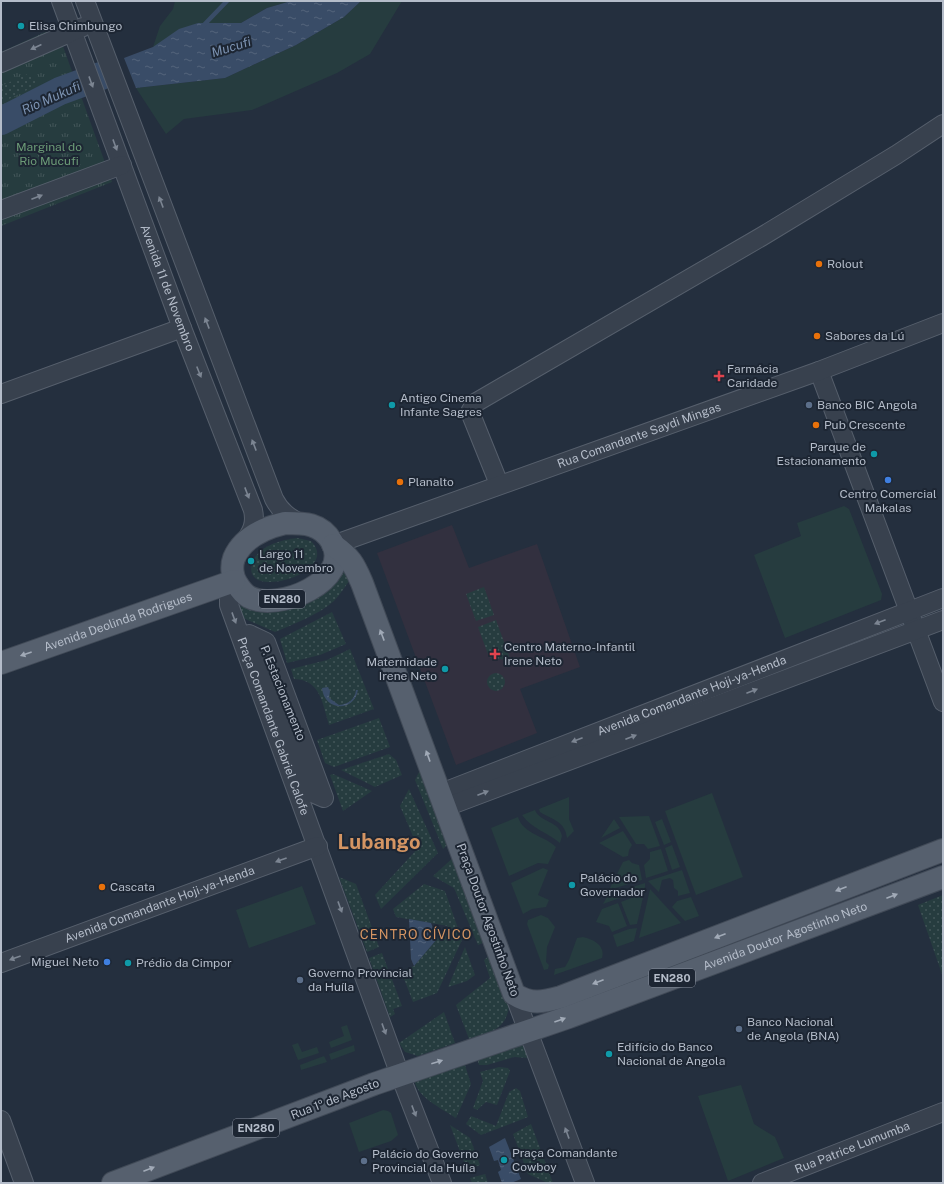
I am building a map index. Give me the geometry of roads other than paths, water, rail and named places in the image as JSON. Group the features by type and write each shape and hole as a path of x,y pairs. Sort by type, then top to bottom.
{"main road":[{"path":"234,581 233,561 237,551 256,533 271,527 285,524 311,524 320,528 328,536 333,545 347,555 354,564 362,583 444,800"},
{"name":"EN280","path":"234,581 241,591 250,597 259,600 282,599 295,595 316,586 330,573 334,565 335,555 333,545"},
{"name":"Avenida Deolinda Rodrigues","path":"1,663 234,581"},
{"name":"Praça Doutor Agostinho Neto","path":"444,800 514,994"},
{"name":"Avenida Doutor Agostinho Neto","path":"514,994 524,1000 536,1003 561,997 943,850"},
{"name":"Avenida Doutor Agostinho Neto","path":"400,1074 529,1032 943,877"},
{"name":"Rua 1º de Agosto","path":"113,1183 400,1074"}],"street":[{"name":"Avenida 11 de Novembro","path":"61,1 182,328 253,510 255,520 253,529 244,543"},
{"name":"Avenida 11 de Novembro","path":"85,1 274,499 286,516 300,523"},
{"path":"1,63 72,31 93,24"},
{"path":"499,484 470,412 475,403 761,238 896,155 943,124"},
{"path":"1,210 122,165"},
{"name":"Rua Comandante Saydi Mingas","path":"333,545 499,484 819,371 943,323"},
{"path":"1,394 182,328"},
{"path":"819,371 943,702"},
{"name":"Praça Comandante Gabriel Calofe","path":"234,581 229,595 229,605 400,1074"},
{"name":"Avenida Comandante Hoji-ya-Henda","path":"444,800 943,598"},
{"name":"Avenida Comandante Hoji-ya-Henda","path":"444,800 943,620"},
{"name":"P. Estacionamento","path":"249,634 266,642 324,798 308,791 249,634"},
{"name":"Avenida Comandante Hoji-ya-Henda","path":"1,963 318,846"},
{"name":"Praça Doutor Agostinho Neto","path":"514,994 529,1032"},
{"path":"529,1032 585,1183"},
{"path":"400,1074 442,1183"},
{"name":"Rua Patrice Lumumba","path":"762,1183 943,1112"},
{"path":"1,1120 24,1183"}],"water":[{"path":"291,1 361,1 344,17 296,45 225,78 136,88 124,58 153,47 179,29 198,23 241,23 267,8"},
{"name":"Rio Mukufi","path":"59,83 60,91 65,97 1,131 1,113 31,99"},
{"path":"328,687 330,691 329,698 339,705 346,704 354,696 356,690 358,690 351,703 345,706 339,706 333,705 324,696 322,688"},
{"path":"409,919 431,923 437,939 414,966 411,959"},
{"path":"505,1138 521,1179 511,1183 502,1183 498,1172 501,1170 498,1160 494,1161 489,1147"}],"waterway":[{"path":"202,27 227,1"},
{"name":"Mucufi","path":"1,121 60,91 101,76"}],"place":[{"name":"Elisa Chimbungo","path":"21,26"},
{"name":"Rolout","path":"819,264"},
{"name":"Sabores da Lú","path":"817,336"},
{"name":"Farmácia Caridade","path":"719,376"},
{"name":"Antigo Cinema Infante Sagres","path":"392,405"},
{"name":"Banco BIC Angola","path":"809,405"},
{"name":"Pub Crescente","path":"816,425"},
{"name":"Parque de Estacionamento","path":"874,454"},
{"name":"Centro Comercial Makalas","path":"888,480"},
{"name":"Planalto","path":"400,482"},
{"name":"Largo 11 de Novembro","path":"251,561"},
{"name":"Centro Materno-Infantil Irene Neto","path":"495,654"},
{"name":"Maternidade Irene Neto","path":"445,669"},
{"name":"Palácio do Governador","path":"572,885"},
{"name":"Cascata","path":"102,887"},
{"name":"Miguel Neto","path":"107,962"},
{"name":"Prédio da Cimpor","path":"128,963"},
{"name":"Governo Provincial da Huíla","path":"300,980"},
{"name":"Banco Nacional de Angola (BNA)","path":"739,1029"},
{"name":"Edifício do Banco Nacional de Angola","path":"609,1054"},
{"name":"Praça Comandante Cowboy","path":"504,1160"},
{"name":"Palácio do Governo Provincial da Huíla","path":"364,1161"}],"district":[{"name":"Lubango","path":"379,842"},
{"name":"CENTRO CÍVICO","path":"416,934"}],"park label":[{"name":"Marginal do Rio Mucufi","path":"49,154"}]}
